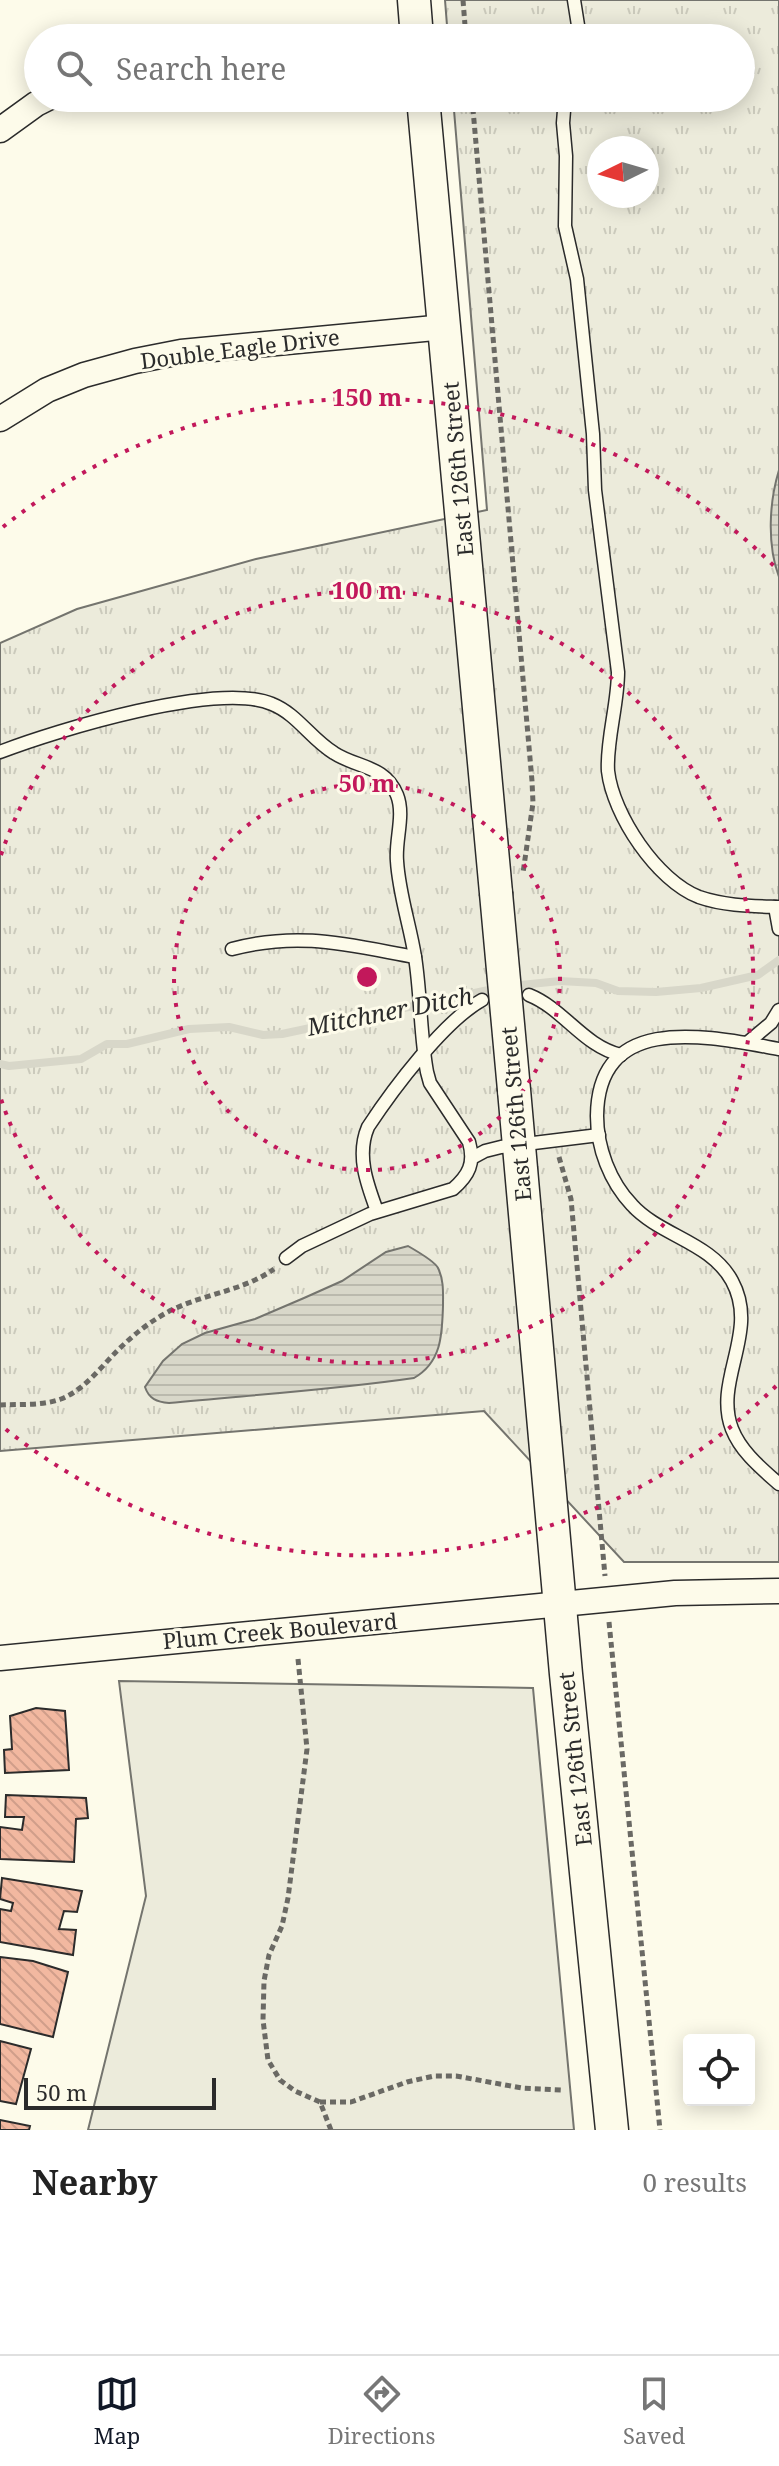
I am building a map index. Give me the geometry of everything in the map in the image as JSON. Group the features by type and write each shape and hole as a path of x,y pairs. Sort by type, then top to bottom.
{"street":[{"path":"414,0 416,24"},
{"path":"0,130 25,112"},
{"name":"East 126th Street","path":"424,112 445,327 509,887 514,1090 560,1605 612,2130"},
{"name":"Double Eagle Drive","path":"3,410 84,375 181,352 445,327"},
{"name":"Plum Creek Boulevard","path":"0,1658 675,1593 779,1591"}],"lane":[{"path":"574,0 578,24"},
{"path":"563,112 565,226 577,279 593,434 595,490 618,672 609,759 610,781 635,837 663,873 697,896 723,903 777,907 779,929"},
{"path":"0,752 48,734 166,706 252,697 277,706 299,721 331,752 369,766 382,773 391,783 400,809 396,860 415,957 424,1056 430,1083 469,1142 472,1158 468,1173 453,1189 377,1211 302,1246 286,1258"},
{"path":"232,949 271,941 315,939 415,957"},
{"path":"529,995 550,1006 594,1045 621,1055"},
{"path":"377,1211 362,1161 363,1138 373,1119 424,1056 458,1019 482,1000"},
{"path":"747,1043 771,1023 779,1010"},
{"path":"779,1049 707,1036 649,1041 634,1046 613,1063 600,1089 597,1105 599,1135 611,1176 629,1203 651,1222 705,1252 732,1280 742,1320 727,1395 730,1423 749,1456 779,1484"},
{"path":"472,1158 485,1151 599,1135"}],"path":[{"path":"463,0 465,24"},
{"path":"473,112 532,781 526,866 509,887"},
{"path":"0,1405 42,1403 62,1398 79,1388 149,1323 178,1307 260,1280 286,1258"},
{"path":"298,1659 307,1749 288,1898 282,1926 269,1955 264,1981 263,2020 268,2060 280,2080 295,2091 320,2102 351,2102 434,2076 456,2076 522,2088 561,2090"},
{"path":"320,2102 331,2130"}],"green space":[{"path":"445,0 779,0 779,1562 624,1562 484,1411 0,1451 0,643 77,609 256,559 487,510 454,112 755,112 755,24 447,24"},
{"path":"119,1681 533,1688 574,2130 88,2130 146,1896"}],"shaded area":[{"path":"779,470 779,577 771,524"},
{"path":"408,1246 436,1265 443,1291 439,1346 430,1364 414,1378 169,1403 154,1399 147,1391 145,1387 163,1361 182,1344 304,1298 342,1281 386,1252"}],"building":[{"path":"36,1708 65,1711 69,1770 5,1773 4,1750 12,1749 10,1716"},
{"path":"6,1795 86,1798 88,1818 76,1819 74,1862 0,1859 0,1827 22,1830 24,1817 5,1817"},
{"path":"2,1878 82,1891 77,1912 64,1911 59,1929 76,1930 73,1955 0,1942 0,1909 11,1911 13,1903 0,1899"},
{"path":"0,1957 33,1961 68,1972 53,2037 0,2024"},
{"path":"0,2041 31,2049 16,2104 0,2101"},
{"path":"0,2120 30,2126 29,2130 0,2130"}],"waterway":[{"name":"Mitchner Ditch","path":"511,986 560,981 596,983 618,991 701,988 758,975 779,960"},
{"name":"Mitchner Ditch","path":"0,1064 9,1066 81,1059 107,1044 127,1044 189,1029 229,1027 263,1035 282,1034 498,988"}]}
